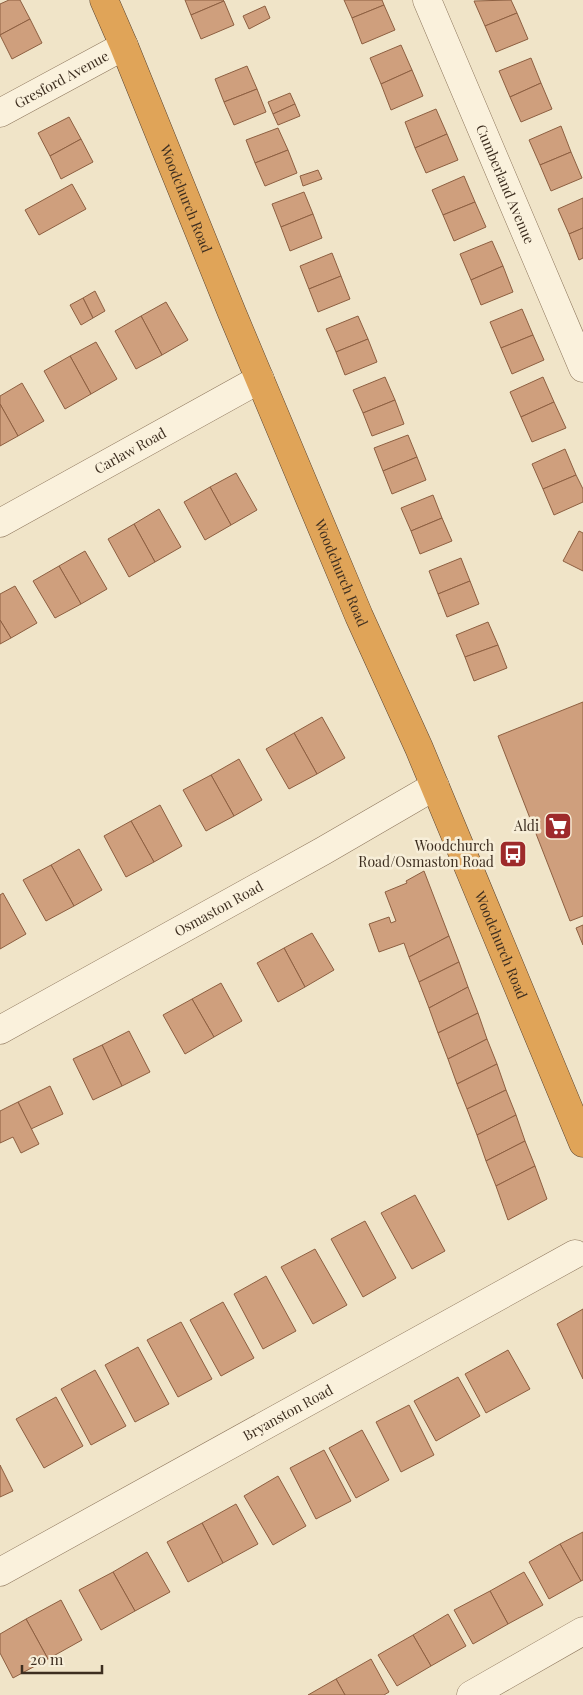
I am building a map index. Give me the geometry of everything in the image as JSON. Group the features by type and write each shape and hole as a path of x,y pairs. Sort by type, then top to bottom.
{"highway":[{"name":"Woodchurch Road","path":"104,0 260,380 359,616 435,786 583,1143"}],"street":[{"name":"Cumberland Avenue","path":"427,0 583,368"},
{"name":"Gresford Avenue","path":"0,113 124,46"},
{"name":"Carlaw Road","path":"0,523 260,380"},
{"name":"Osmaston Road","path":"0,1030 435,786"},
{"name":"Bryanston Road","path":"0,1572 575,1254"},
{"path":"471,1695 583,1631"}],"building":[{"path":"9,0 20,0 30,19 0,35 0,4"},
{"path":"185,0 223,0 224,1 191,15"},
{"path":"344,0 382,0 384,5 352,18"},
{"path":"511,0 517,13 485,26 474,1"},
{"path":"224,1 234,25 201,39 191,15"},
{"path":"384,5 395,30 362,44 352,18"},
{"path":"265,6 270,18 249,29 243,16"},
{"path":"517,13 528,39 496,52 485,26"},
{"path":"30,19 42,43 12,59 0,35"},
{"path":"401,45 412,70 381,84 370,58"},
{"path":"531,58 541,83 510,97 499,71"},
{"path":"247,66 257,89 224,102 215,79"},
{"path":"412,70 423,96 391,110 381,84"},
{"path":"541,83 552,109 521,122 510,97"},
{"path":"257,89 266,112 234,125 224,102"},
{"path":"290,93 295,104 273,114 268,102"},
{"path":"295,104 300,116 278,125 273,114"},
{"path":"436,109 447,134 415,148 405,122"},
{"path":"69,117 81,139 50,156 38,133"},
{"path":"561,126 571,152 540,165 529,140"},
{"path":"278,128 288,150 255,163 246,140"},
{"path":"447,134 458,160 426,173 415,148"},
{"path":"81,139 93,162 61,179 50,156"},
{"path":"288,150 297,173 265,186 255,163"},
{"path":"571,152 582,178 551,191 540,165"},
{"path":"318,170 322,179 303,186 300,176"},
{"path":"464,176 475,202 443,215 432,190"},
{"path":"72,184 86,209 39,235 25,210"},
{"path":"304,192 313,214 281,227 272,204"},
{"path":"583,198 583,228 569,234 558,209"},
{"path":"475,202 486,227 454,241 443,215"},
{"path":"313,214 322,238 290,251 281,227"},
{"path":"583,228 583,258 579,260 569,234"},
{"path":"492,241 503,266 471,280 460,254"},
{"path":"332,253 341,276 309,289 300,266"},
{"path":"503,266 513,292 481,305 471,280"},
{"path":"341,276 350,299 318,312 309,289"},
{"path":"95,291 105,311 93,318 83,298"},
{"path":"83,298 93,318 81,325 70,305"},
{"path":"166,302 188,340 162,355 141,316"},
{"path":"522,309 533,335 501,348 490,322"},
{"path":"141,316 162,355 136,369 115,331"},
{"path":"358,316 368,339 336,352 326,329"},
{"path":"533,335 544,360 512,374 501,348"},
{"path":"368,339 377,362 345,375 336,352"},
{"path":"96,342 117,379 91,394 70,356"},
{"path":"70,356 91,394 65,409 44,371"},
{"path":"385,377 395,400 363,413 353,390"},
{"path":"543,377 554,402 521,417 510,392"},
{"path":"22,383 44,421 18,436 0,404 0,396"},
{"path":"395,400 404,424 372,436 363,413"},
{"path":"554,402 566,428 532,442 521,417"},
{"path":"0,404 18,436 0,446"},
{"path":"408,435 417,457 383,471 374,448"},
{"path":"565,449 576,475 543,489 532,464"},
{"path":"417,457 426,480 392,494 383,471"},
{"path":"236,473 257,510 231,525 210,487"},
{"path":"576,475 583,489 583,502 554,515 543,489"},
{"path":"210,487 231,525 205,540 184,502"},
{"path":"433,495 442,518 411,531 401,508"},
{"path":"159,509 181,547 155,562 134,524"},
{"path":"442,518 452,541 420,554 411,531"},
{"path":"134,524 155,562 129,577 108,539"},
{"path":"579,531 583,533 583,571 563,561"},
{"path":"85,551 107,589 81,604 59,566"},
{"path":"461,558 470,581 438,594 429,571"},
{"path":"59,566 81,604 55,618 33,581"},
{"path":"470,581 479,604 447,617 438,594"},
{"path":"15,586 37,623 11,638 0,620 0,594"},
{"path":"0,620 11,638 0,644"},
{"path":"488,622 498,645 465,657 456,635"},
{"path":"498,645 507,668 474,681 465,657"},
{"name":"Aldi","path":"583,702 583,916 570,921 498,736"},
{"path":"322,717 345,758 317,774 294,733"},
{"path":"294,733 317,774 289,789 266,749"},
{"path":"239,759 262,800 234,816 211,775"},
{"path":"211,775 234,816 206,831 183,790"},
{"path":"160,805 182,846 154,862 131,821"},
{"path":"131,821 154,862 126,877 104,836"},
{"path":"79,849 102,890 74,906 51,865"},
{"path":"51,865 74,906 46,921 23,880"},
{"path":"424,871 449,936 409,957 404,943 379,952 369,924 389,917 391,923 396,921 385,892 407,883 406,881"},
{"path":"3,893 26,934 0,949 0,895"},
{"path":"583,925 583,945 576,928"},
{"path":"312,933 334,970 305,987 284,948"},
{"path":"449,936 459,962 419,982 409,957"},
{"path":"284,948 305,987 278,1002 257,963"},
{"path":"459,962 468,987 429,1008 419,982"},
{"path":"221,983 242,1021 214,1037 192,999"},
{"path":"468,987 478,1013 438,1033 429,1008"},
{"path":"192,999 214,1037 185,1054 163,1015"},
{"path":"478,1013 487,1039 448,1059 438,1033"},
{"path":"129,1031 150,1072 122,1086 102,1045"},
{"path":"487,1039 497,1064 457,1084 448,1059"},
{"path":"102,1045 122,1086 93,1100 73,1059"},
{"path":"497,1064 506,1090 467,1109 457,1084"},
{"path":"50,1086 63,1114 31,1129 18,1102"},
{"path":"506,1090 516,1115 477,1135 467,1109"},
{"path":"18,1102 39,1144 21,1153 13,1137 0,1143 0,1111"},
{"path":"516,1115 525,1141 486,1161 477,1135"},
{"path":"525,1141 535,1166 496,1186 486,1161"},
{"path":"535,1166 547,1199 508,1220 496,1186"},
{"path":"415,1195 445,1251 412,1269 381,1213"},
{"path":"365,1221 396,1278 363,1297 331,1239"},
{"path":"315,1249 347,1305 313,1324 281,1267"},
{"path":"266,1276 296,1331 263,1349 234,1294"},
{"path":"223,1302 254,1358 221,1376 190,1320"},
{"path":"583,1309 583,1379 557,1324"},
{"path":"181,1322 212,1379 178,1397 147,1340"},
{"path":"138,1347 169,1404 135,1422 105,1365"},
{"path":"508,1350 530,1389 486,1413 465,1374"},
{"path":"95,1370 126,1426 91,1445 61,1389"},
{"path":"458,1377 480,1416 436,1441 414,1401"},
{"path":"56,1397 83,1446 44,1468 16,1419"},
{"path":"409,1405 434,1455 401,1472 376,1422"},
{"path":"362,1430 389,1480 356,1498 329,1448"},
{"path":"324,1450 351,1501 316,1519 290,1468"},
{"path":"0,1465 13,1491 0,1497"},
{"path":"278,1476 306,1526 273,1545 244,1496"},
{"path":"236,1504 258,1544 223,1563 202,1523"},
{"path":"202,1523 223,1563 188,1582 167,1542"},
{"path":"583,1532 583,1580 581,1581 560,1544"},
{"path":"560,1544 581,1581 549,1599 529,1562"},
{"path":"147,1552 170,1592 135,1611 113,1572"},
{"path":"113,1572 135,1611 101,1630 79,1590"},
{"path":"524,1572 543,1605 508,1624 490,1591"},
{"path":"490,1591 508,1624 473,1644 454,1610"},
{"path":"61,1600 82,1640 48,1659 26,1619"},
{"path":"448,1614 466,1646 431,1666 413,1635"},
{"path":"26,1619 48,1659 13,1678 0,1653 0,1634"},
{"path":"413,1635 431,1666 397,1686 378,1655"},
{"path":"371,1659 389,1692 384,1695 345,1695 336,1679"},
{"path":"336,1679 345,1695 308,1695"}],"place":[{"name":"Aldi","path":"558,826"},
{"name":"Woodchurch Road/Osmaston Road","path":"513,854"}]}
